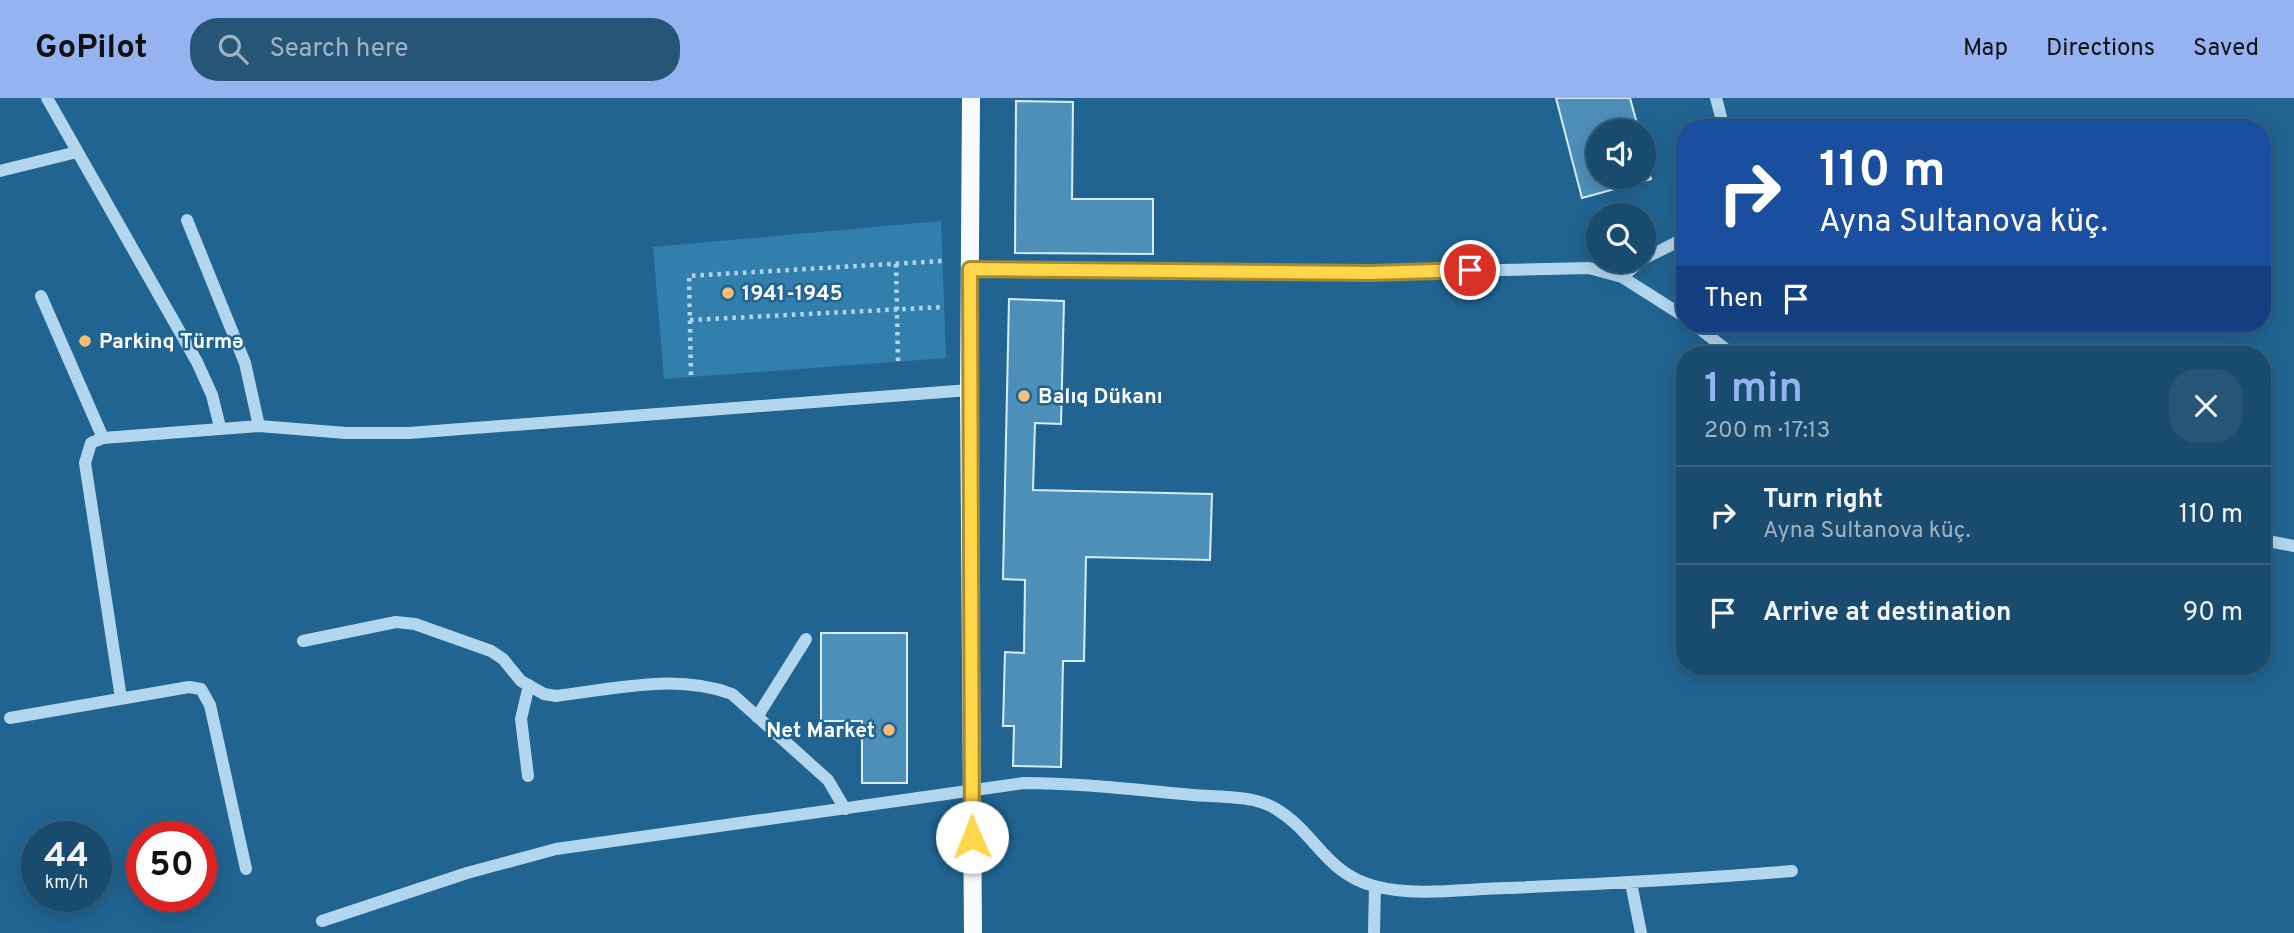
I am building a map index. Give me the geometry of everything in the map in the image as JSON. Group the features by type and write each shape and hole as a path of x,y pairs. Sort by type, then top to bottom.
{"main road":[{"path":"971,98 969,390 973,933"}],"street":[{"path":"47,98 197,362 212,395 220,428"},
{"path":"1716,98 1722,119"},
{"path":"0,171 77,152"},
{"path":"187,220 245,363 259,426"},
{"path":"1656,253 1676,243"},
{"path":"970,269 1370,273 1589,268 1622,277 1676,311"},
{"path":"1622,277 1627,273"},
{"path":"41,296 103,438"},
{"path":"1705,333 1722,346"},
{"path":"121,698 85,463 91,443 103,438 259,426 346,433 409,433 969,390"},
{"path":"2271,542 2294,546"},
{"path":"303,640 396,622 415,624 491,651 528,685 544,694 556,696 687,683 732,694 828,780 845,809"},
{"path":"757,717 806,639"},
{"path":"528,685 522,719 528,776"},
{"path":"10,718 189,687 201,689 210,705 246,869"},
{"path":"322,921 467,873 556,849 971,789 1066,783 1254,802 1273,807 1291,818 1343,874 1375,886 1418,891 1631,883 1793,871"},
{"path":"1631,883 1641,933"},
{"path":"1374,933 1375,886"}],"path":[{"path":"691,375 689,276 942,261"},
{"path":"896,264 898,361"},
{"path":"690,320 944,307"}],"shaded area":[{"path":"941,221 946,358 664,379 653,247"}],"building":[{"path":"1556,98 1630,98 1636,119 1586,119 1586,189 1615,189 1582,198"},
{"path":"1016,101 1073,102 1072,199 1153,199 1153,254 1015,253"},
{"path":"1009,299 1064,301 1061,424 1035,423 1033,490 1212,494 1210,560 1086,557 1084,661 1063,661 1061,767 1013,766 1014,726 1003,726 1005,652 1024,653 1025,580 1003,579"},
{"path":"821,633 907,633 907,783 862,783 862,721 821,721"}],"place":[{"name":"1941-1945","path":"728,293"},
{"name":"Parkinq Türmə","path":"85,341"},
{"name":"Balıq Dükanı","path":"1024,396"},
{"name":"Net Market","path":"889,730"}],"route":[{"path":"972,837 970,269 1370,273 1470,270"}]}
